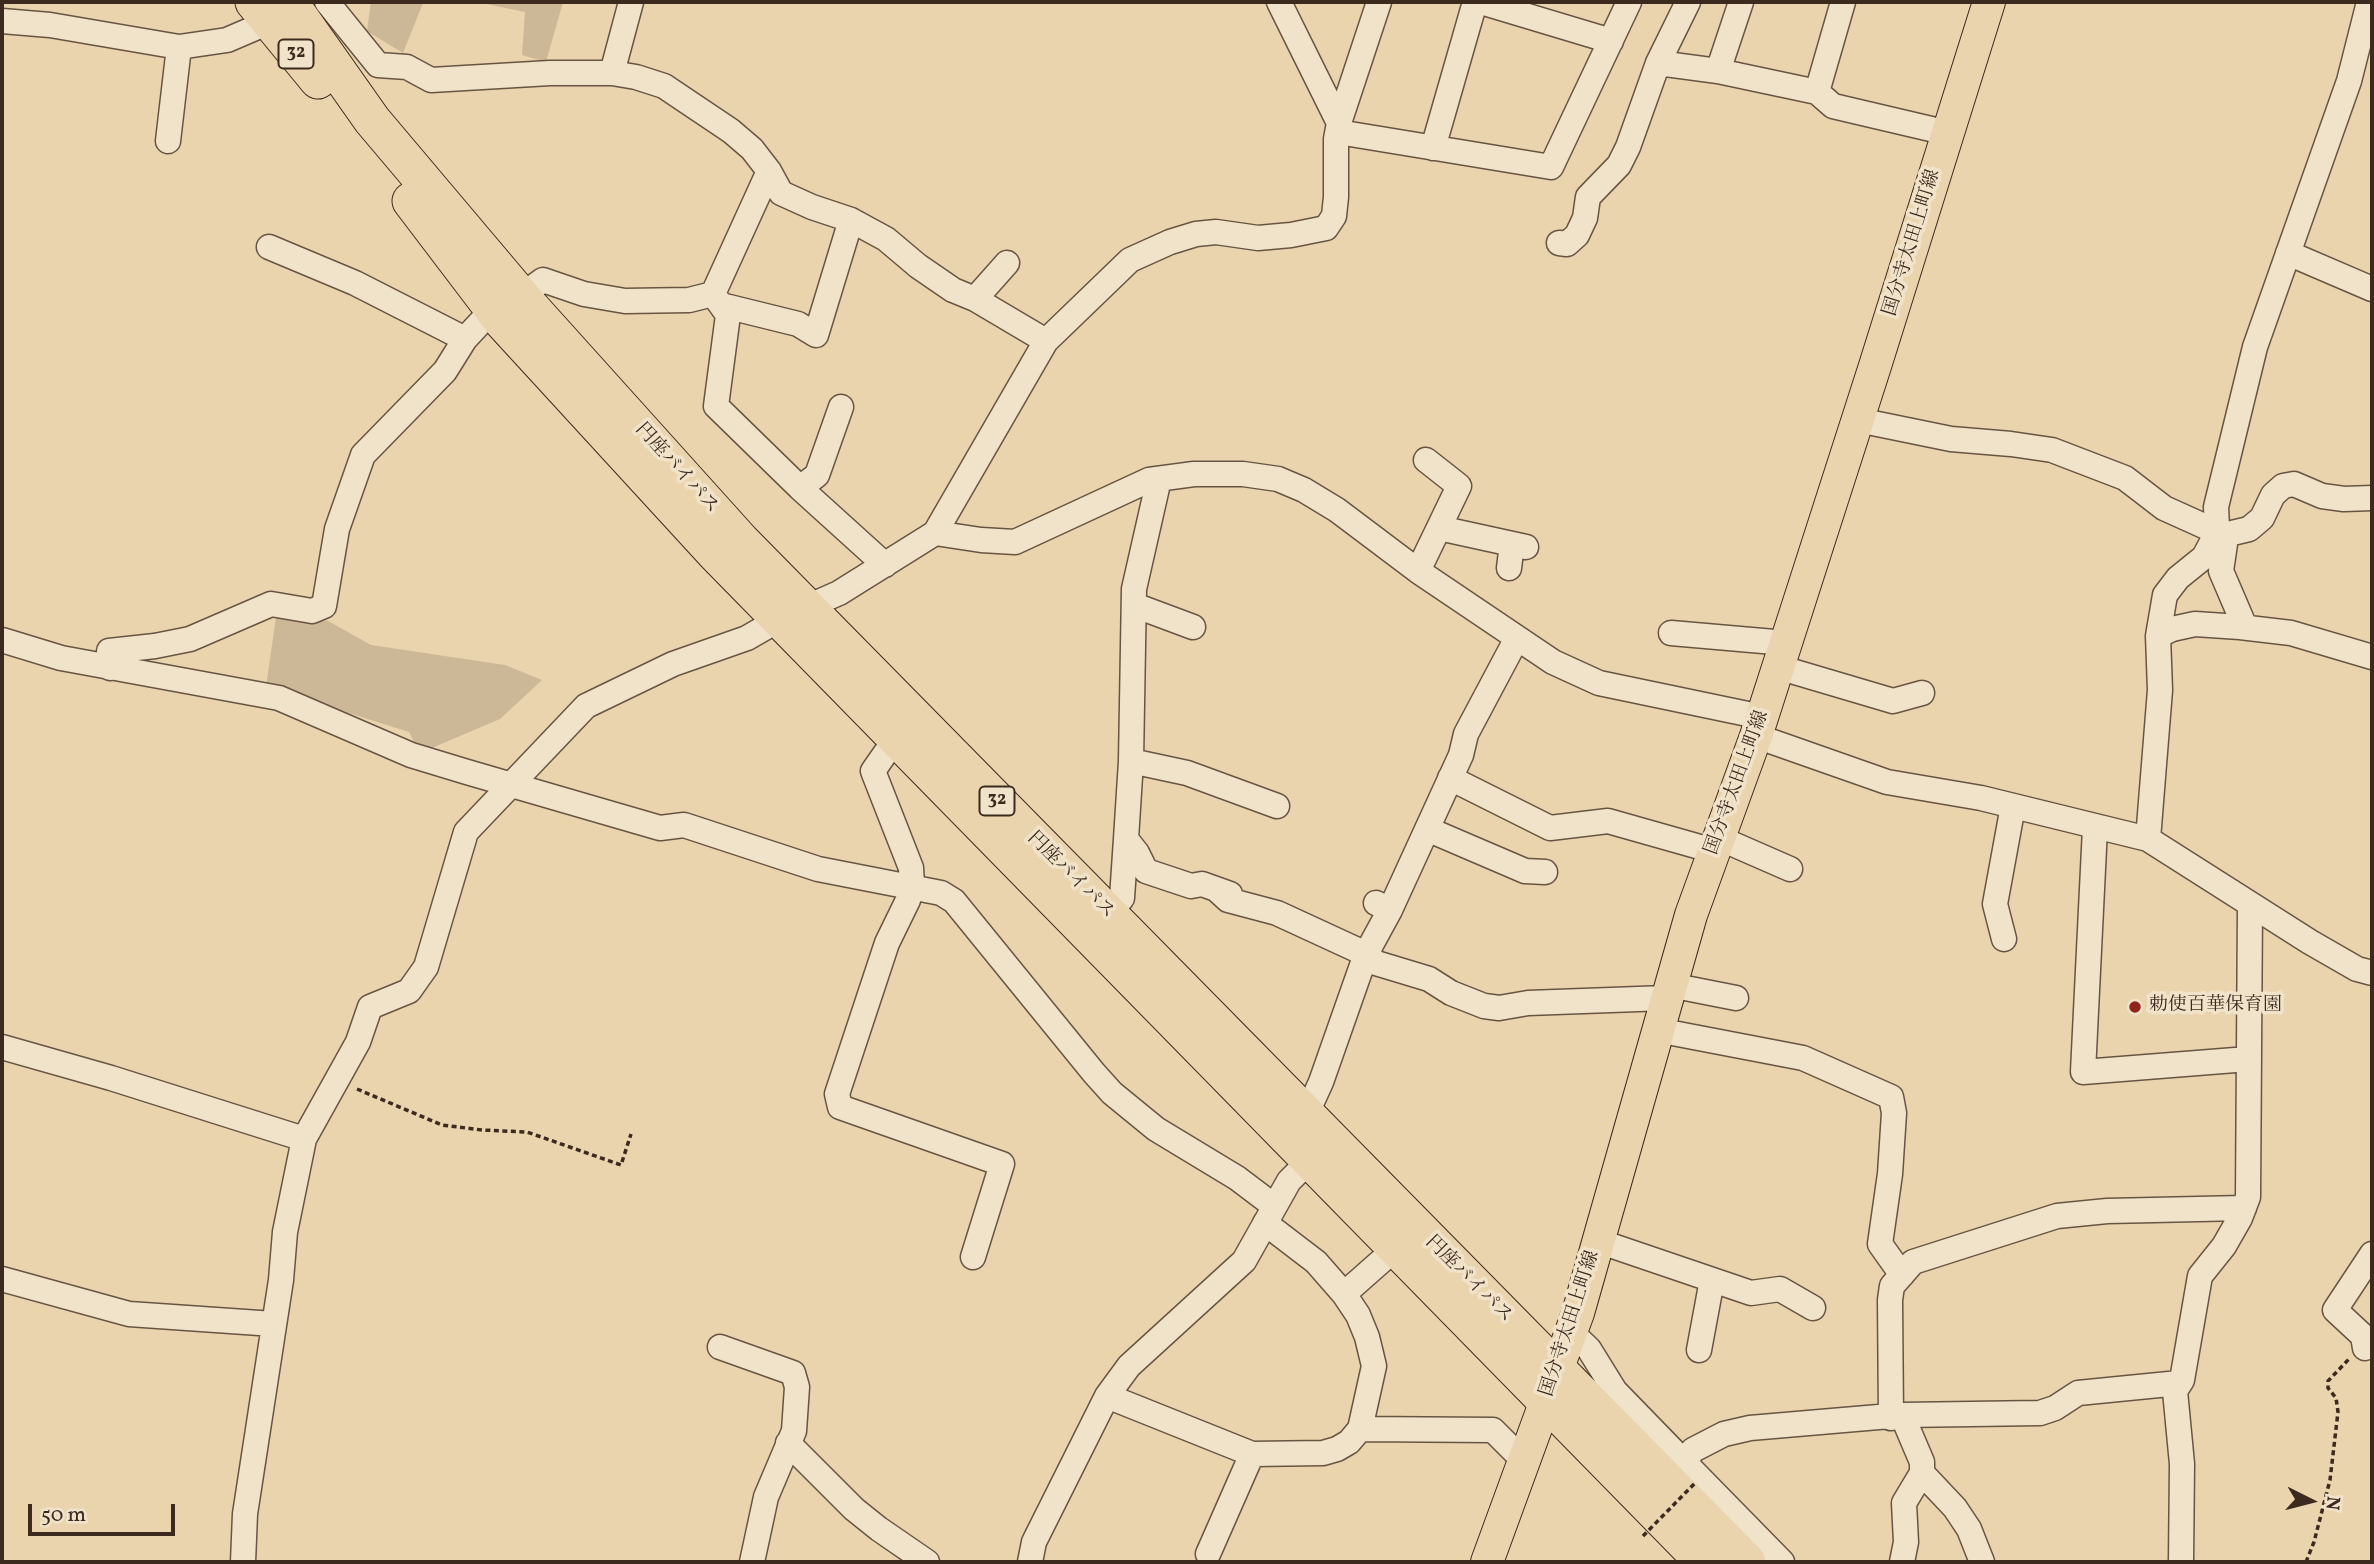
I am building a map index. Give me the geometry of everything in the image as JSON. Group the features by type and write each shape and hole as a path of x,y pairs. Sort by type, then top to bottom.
{"highway":[{"name":"円座バイパス","path":"271,8 372,120 506,303 741,541 793,613 896,738 1395,1248 1747,1562"},
{"name":"円座バイパス","path":"793,613 1108,914 1306,1115 1552,1386 1704,1562"}],"main road":[{"name":"国分寺太田上町線","path":"1487,1562 1571,1332 1691,915 1759,727 1989,2"}],"street":[{"path":"327,2 378,65 407,67 431,80 550,73 612,73 664,86 731,131 752,149 781,193 851,220 886,239 918,266 953,290 975,299 1046,341"},
{"path":"612,73 631,2"},
{"path":"1279,2 1338,127"},
{"path":"243,1562 245,1514 281,1280 285,1232 304,1139 358,1042 370,1007 409,991 426,967 467,832 586,706 673,664 747,638 793,613 839,593 935,533 1046,341 1130,260 1196,234 1216,232 1258,238 1326,228 1334,216 1338,127 1379,2"},
{"path":"1433,148 1475,2"},
{"path":"1481,2 1611,41"},
{"path":"1338,127 1433,148 1551,167 1629,2"},
{"path":"1559,243 1567,244 1577,235 1585,218 1588,197 1619,165 1658,63 1688,2"},
{"path":"1718,71 1741,2"},
{"path":"1817,92 1843,2"},
{"path":"2245,627 2221,571 2225,544 2219,532 2216,507 2255,347 2349,81 2369,2"},
{"path":"2,21 50,25 179,47 227,40 271,8"},
{"path":"168,141 179,47"},
{"path":"1658,63 1718,71 1817,92 1833,106 1948,133"},
{"path":"717,299 769,171"},
{"path":"110,668 109,650 155,646 190,639 271,604 312,611 324,606 337,529 363,455 445,371 465,339 506,303 543,280 584,293 625,301 717,299 798,324 816,335 851,220"},
{"path":"269,247 355,283 465,339"},
{"path":"2288,253 2372,289"},
{"path":"975,299 1007,263"},
{"path":"717,299 728,315 716,406 800,488 885,565"},
{"path":"800,488 817,475 841,407"},
{"path":"1858,420 1951,439 2052,450 2124,478 2164,508 2219,532 2249,530 2262,517 2273,495 2283,486 2294,484 2322,496 2344,499 2372,498"},
{"path":"1418,571 1459,486 1426,460"},
{"path":"935,533 1015,542 1149,480 1194,474 1243,474 1278,479 1304,490 1337,510 1418,571 1553,662 1599,683 1759,727 1887,782 1981,798 2148,839 2250,906 2333,956 2357,969 2372,973"},
{"path":"1108,914 1122,898 1131,761 1134,589 1159,479"},
{"path":"1439,528 1516,553"},
{"path":"2148,839 2160,690 2158,636 2165,595 2178,578 2204,557 2219,532"},
{"path":"1134,605 1193,627"},
{"path":"2158,636 2172,629 2195,624 2245,627 2291,633 2372,657"},
{"path":"1671,633 1782,655 1893,701 1922,693"},
{"path":"1306,1115 1321,1082 1383,907 1427,829 1461,755 1466,734 1517,638"},
{"path":"2,640 61,658 279,698 411,755 660,828 684,825 818,869 912,886 941,893 954,901 1112,1093 1156,1129 1237,1178 1317,1262 1358,1315 1374,1366 1360,1429 1349,1442 1323,1453 1251,1454 1107,1396"},
{"path":"896,738 873,771 911,868 912,886 887,943 837,1094 840,1107 1002,1164 973,1258"},
{"path":"1131,761 1187,773 1278,806"},
{"path":"1450,778 1550,828 1608,821 1716,845 1790,869"},
{"path":"2004,939 1995,904 2012,806"},
{"path":"2095,828 2083,1072 2248,1059"},
{"path":"1427,829 1525,871 1545,872"},
{"path":"1126,839 1146,871 1191,886 1202,884 1223,891 1228,900 1277,913 1366,954 1376,963 1429,979 1451,993 1483,1006 1499,1008 1528,1003 1668,992 1736,998"},
{"path":"2181,1562 2182,1464 2175,1391 2182,1380 2200,1276 2224,1246 2248,1197 2250,906"},
{"path":"1657,1030 1803,1058 1891,1097 1894,1113 1890,1174 1880,1244 1902,1275"},
{"path":"2,1047 111,1078 304,1139"},
{"path":"1030,1562 1034,1542 1107,1396 1129,1366 1244,1261 1289,1181 1310,1161"},
{"path":"1902,1562 1906,1542 1904,1503 1922,1473 1922,1462 1897,1416 1890,1300 1892,1286 1913,1262 2057,1216 2107,1210 2244,1208"},
{"path":"1598,1241 1751,1293 1780,1289 1813,1308"},
{"path":"1344,1294 1395,1248"},
{"path":"2365,1348 2363,1336 2335,1310 2372,1254"},
{"path":"2,1279 129,1314 274,1324"},
{"path":"1699,1350 1712,1280"},
{"path":"1571,1332 1589,1349 1615,1391 1690,1472 1782,1562"},
{"path":"720,1347 793,1373 797,1387 794,1431 766,1497 752,1562"},
{"path":"1690,1472 1693,1450 1724,1434 1750,1428 1897,1416 2040,1413 2055,1408 2078,1394 2179,1384"},
{"path":"1360,1429 1493,1430 1524,1461"},
{"path":"788,1443 854,1509 928,1562"},
{"path":"1208,1554 1251,1454"},
{"path":"1922,1473 1962,1518 1982,1562"}],"path":[{"path":"336,1080 442,1125 527,1132 621,1165 631,1134"},
{"path":"2306,1562 2330,1480 2335,1439 2338,1412 2336,1398 2328,1388 2328,1381 2358,1349 2365,1348"},
{"path":"1643,1536 1690,1472"}],"shaded area":[{"path":"371,2 427,2 423,3 403,53 367,31"},
{"path":"477,2 563,2 546,62 522,55 525,12"},
{"path":"276,617 328,621 371,645 505,665 542,680 500,719 420,753 409,732 266,687"}],"place":[{"name":"勅使百華保育園","path":"2135,1007"}]}
